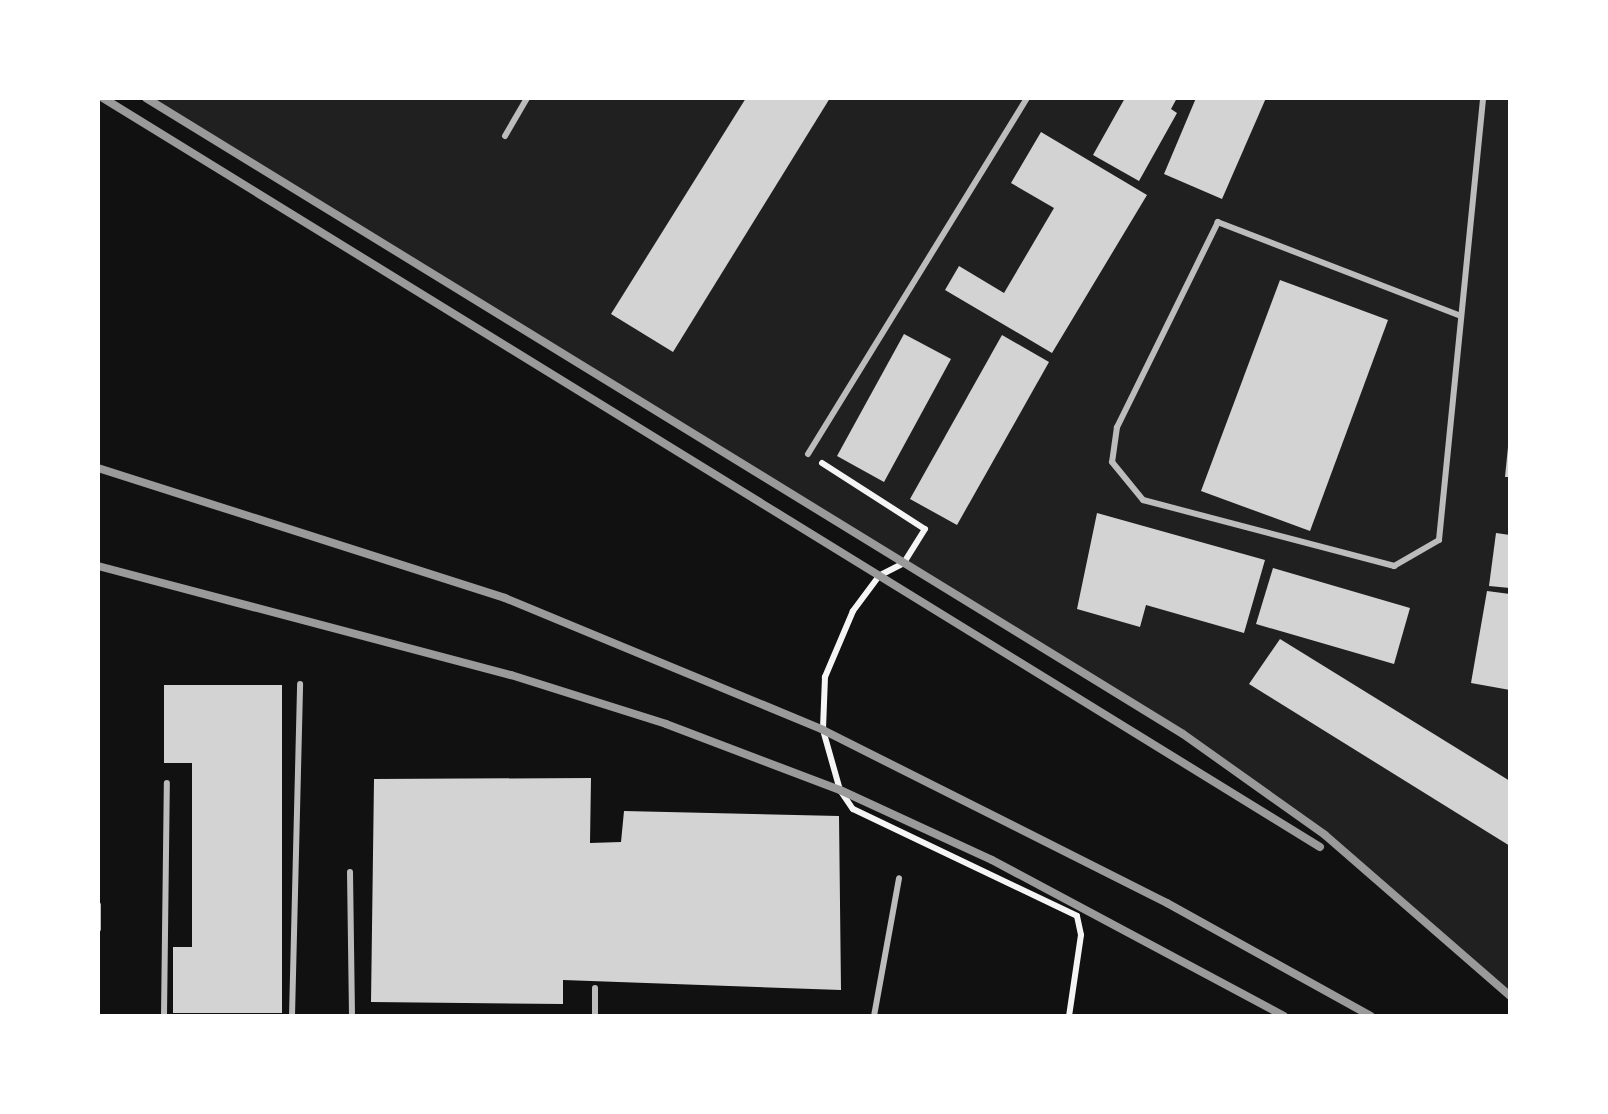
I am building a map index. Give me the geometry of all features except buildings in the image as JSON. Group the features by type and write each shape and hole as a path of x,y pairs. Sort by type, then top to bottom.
{"lane":[{"path":"505,136 527,98"},
{"path":"808,454 1026,98"},
{"path":"1461,316 1218,222 1117,427 1112,462 1143,500 1394,566 1439,540 1483,98"},
{"path":"292,1016 300,684"},
{"path":"164,1016 167,783"},
{"path":"350,872 352,1016"},
{"path":"874,1016 899,878"},
{"path":"98,905 98,929"},
{"path":"595,988 595,1016"}],"path":[{"path":"808,454 926,529 904,563 879,576 853,611 825,677 824,730 840,790 852,809 1077,916 1081,936 1070,1016"}],"shaded area":[{"path":"146,98 1510,98 1510,995 1325,835 1183,734"}],"railway":[{"path":"103,98 1320,847"},
{"path":"146,98 1183,734 1325,835 1510,996"},
{"path":"98,468 505,598 823,730 1167,903 1371,1016"},
{"path":"98,566 511,675 666,724 840,790 992,860 1284,1016"}]}
